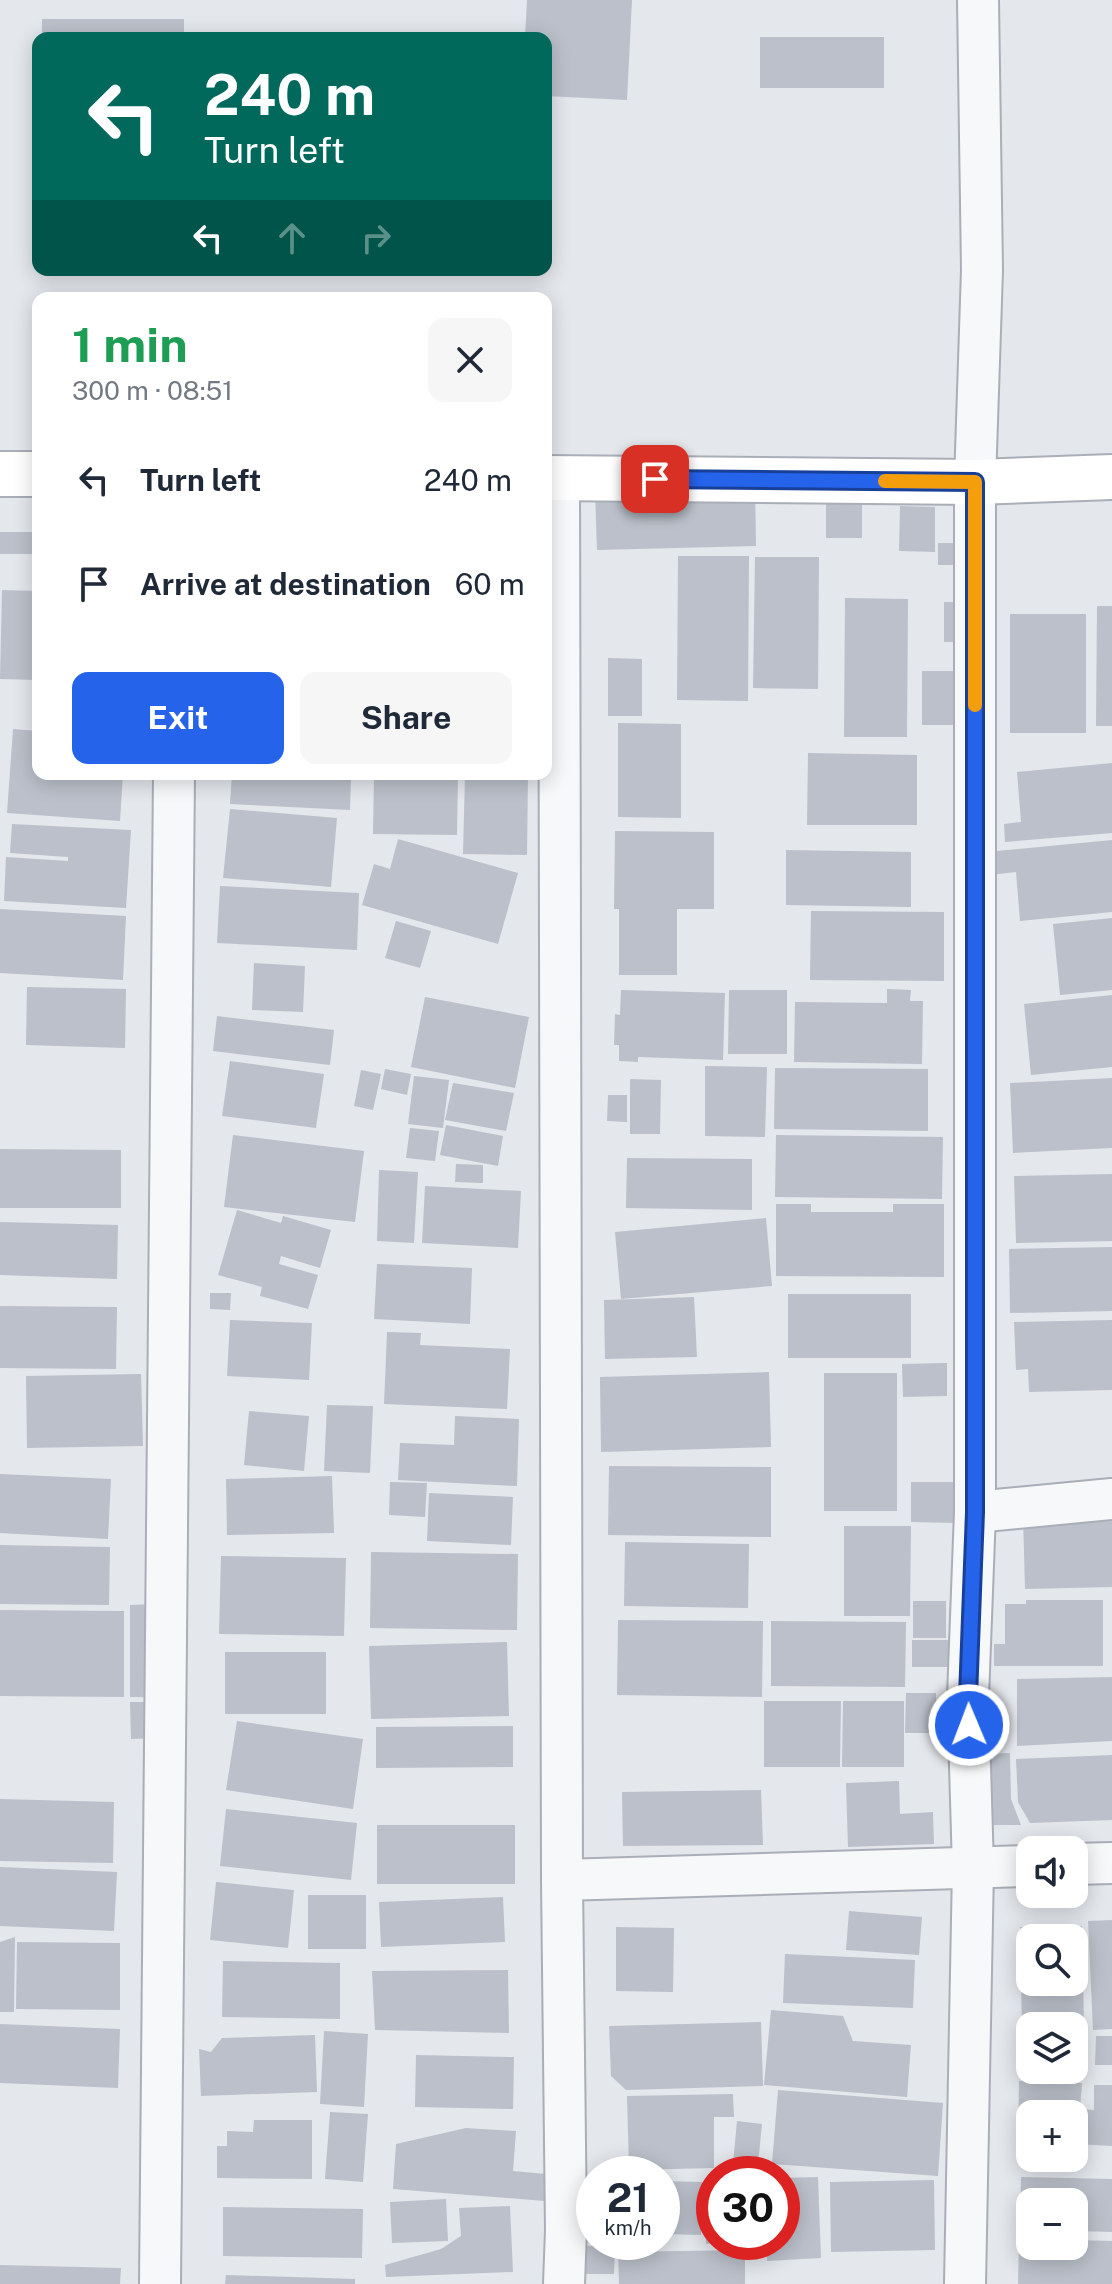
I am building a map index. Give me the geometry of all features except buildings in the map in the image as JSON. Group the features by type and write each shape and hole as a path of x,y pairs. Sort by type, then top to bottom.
{"street":[{"path":"965,2284 973,1868 968,1697 975,1512 975,482 982,270 978,0"},
{"path":"0,474 32,474"},
{"path":"564,2284 566,2214 552,478 975,482 1112,477"},
{"path":"160,2284 174,780"},
{"path":"975,1512 1112,1499"},
{"path":"1088,1864 1112,1863"},
{"path":"562,1880 1016,1866"}],"slow traffic":[{"path":"885,481 975,482 975,705"}],"route":[{"path":"655,479 975,482 975,1512 969,1725"}]}
